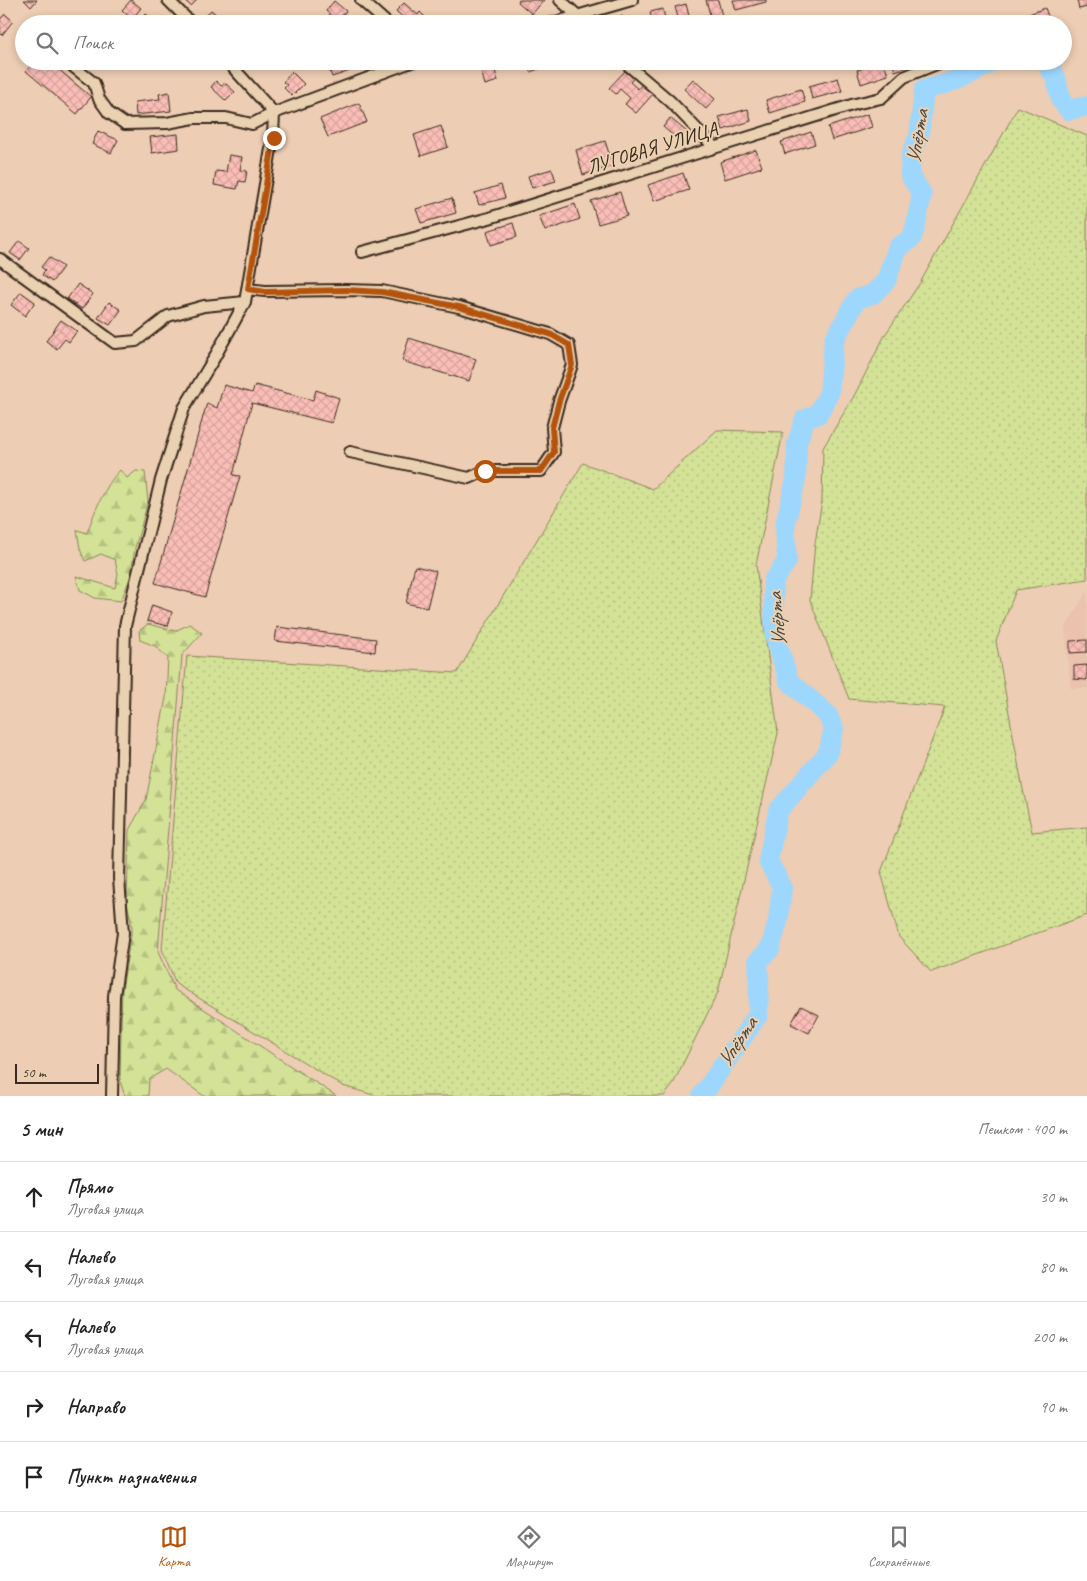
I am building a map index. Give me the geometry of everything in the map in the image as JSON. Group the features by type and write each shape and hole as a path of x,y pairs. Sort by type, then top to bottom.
{"street":[{"path":"168,0 183,15"},
{"path":"361,0 378,15"},
{"path":"560,0 576,15"},
{"path":"594,15 632,0"},
{"path":"77,70 94,83 99,99 109,113 125,124 167,123 194,118 226,118 252,124 274,113 390,70"},
{"path":"112,1096 114,996 123,933 119,878 125,626 161,480 184,408 245,302 274,138 274,113 234,70"},
{"path":"633,70 670,101 714,147"},
{"name":"ЛУГОВАЯ УЛИЦА","path":"362,252 489,218 714,147 855,104 881,98 904,77 922,70"},
{"path":"0,259 115,343 136,342 168,316 204,306 245,302"},
{"path":"248,289 265,292 346,290 382,292 459,307 550,334 569,345 572,365 552,428 554,452 541,471 485,471 469,478 350,452"}],"shaded area":[{"path":"1087,591 1087,688 1071,688 1065,629"}],"green space":[{"path":"1018,107 1087,136 1087,579 1016,590 996,641 1032,832 1087,827 1087,915 931,972 899,937 881,872 945,707 849,699 810,600 815,543 822,501 823,448 854,396 885,335 920,283"},
{"path":"717,430 783,432 756,565 778,733 718,992 672,1086 664,1096 377,1096 343,1086 176,984 162,949 187,656 457,673 583,463 653,489"},
{"path":"120,470 127,478 136,471 145,472 148,501 135,548 130,578 121,601 95,598 80,590 76,576 115,588 118,574 115,560 101,554 85,561 80,549 77,530 87,533 105,491"},
{"path":"148,624 175,631 190,624 202,633 182,655 158,952 175,990 336,1096 204,1096 166,1069 149,1079 148,1096 125,1096 120,1081 122,990 132,927 127,902 129,830 146,800 166,698 168,658 155,646 140,640 139,631"}],"building":[{"path":"24,0 37,0 31,7"},
{"path":"131,0 141,8 135,15 128,15 122,10"},
{"path":"184,0 197,0 191,6"},
{"path":"519,0 544,0 532,14 518,2"},
{"path":"706,0 718,0 722,15 710,15"},
{"path":"733,0 766,0 766,2 736,10"},
{"path":"1077,0 1087,0 1087,7 1079,9"},
{"path":"334,1 346,11 342,15 330,15 326,11"},
{"path":"404,3 418,15 400,15 396,11"},
{"path":"686,4 689,15 677,15 675,7"},
{"path":"1045,8 1048,15 1029,15"},
{"path":"663,9 664,15 651,15 650,12"},
{"path":"211,10 217,15 207,15"},
{"path":"5,14 13,21 2,35 0,33 0,19"},
{"path":"60,70 91,97 77,114 26,71"},
{"path":"329,70 350,70 350,71 332,77"},
{"path":"495,70 498,81 485,85 481,71"},
{"path":"857,70 886,70 888,75 861,84"},
{"path":"625,71 634,78 630,82 638,89 642,84 653,94 636,113 625,104 630,98 620,89 616,94 609,88"},
{"path":"292,72 304,84 292,96 284,88 287,85 283,82"},
{"path":"838,78 842,91 812,99 809,86"},
{"path":"693,79 715,99 706,109 684,89"},
{"path":"216,81 221,86 225,83 235,92 226,101 211,87"},
{"path":"801,89 805,102 770,113 766,100"},
{"path":"169,92 171,111 136,115 135,102 160,99 159,94"},
{"path":"359,103 367,122 328,137 320,119"},
{"path":"748,109 751,121 723,130 719,117"},
{"path":"868,114 872,127 832,140 828,127"},
{"path":"670,118 693,137 686,146 663,127"},
{"path":"441,126 448,147 421,156 414,135"},
{"path":"98,131 118,140 111,153 92,144"},
{"path":"811,132 815,144 785,154 781,142"},
{"path":"178,134 179,149 152,153 150,137"},
{"path":"605,141 613,166 583,175 576,150"},
{"path":"756,150 762,167 725,179 720,162"},
{"path":"229,155 242,157 240,170 247,171 245,182 239,181 237,189 214,185 216,171 226,172"},
{"path":"552,169 556,181 532,188 528,176"},
{"path":"683,173 689,190 654,201 648,185"},
{"path":"501,185 505,198 479,205 475,193"},
{"path":"620,192 627,216 598,224 591,201"},
{"path":"452,198 456,213 421,223 416,209"},
{"path":"575,204 580,219 545,231 539,216"},
{"path":"513,223 517,237 491,245 487,231"},
{"path":"19,241 29,248 20,260 10,253"},
{"path":"49,257 63,267 52,282 42,275 45,270 41,267"},
{"path":"78,284 93,294 82,309 67,299"},
{"path":"21,292 35,302 25,316 11,305"},
{"path":"109,302 121,310 110,325 98,318"},
{"path":"61,320 77,331 69,342 65,339 57,349 46,341"},
{"path":"409,338 476,359 469,381 402,361"},
{"path":"224,385 252,393 255,385 313,400 316,390 339,398 332,423 252,403 233,475 240,476 205,597 155,583 207,403 217,408"},
{"path":"415,566 436,571 427,608 406,603"},
{"path":"152,605 172,612 168,626 147,621"},
{"path":"277,627 376,639 375,652 275,641"},
{"path":"1087,640 1087,652 1070,653 1070,641"},
{"path":"1087,665 1087,680 1074,679 1074,666"},
{"path":"801,1006 819,1015 809,1033 791,1024"}],"waterway":[{"name":"Упёрта","path":"702,1096 758,1015 758,961 770,949 778,921 782,887 768,861 778,811 828,753 834,729 827,714 789,681 775,637 773,581 787,561 785,525 796,479 797,443 805,419 818,414 829,393 834,340 857,299 873,294 886,281 898,247 911,239 915,228 922,194 910,175 911,155 919,136 924,90 979,70"},
{"name":"Упёрта","path":"1051,70 1056,78 1061,100 1069,110 1087,106"}],"route":[{"path":"274,138 248,289 265,292 346,290 382,292 459,307 550,334 569,345 572,365 552,428 554,452 541,471 485,471"}]}
